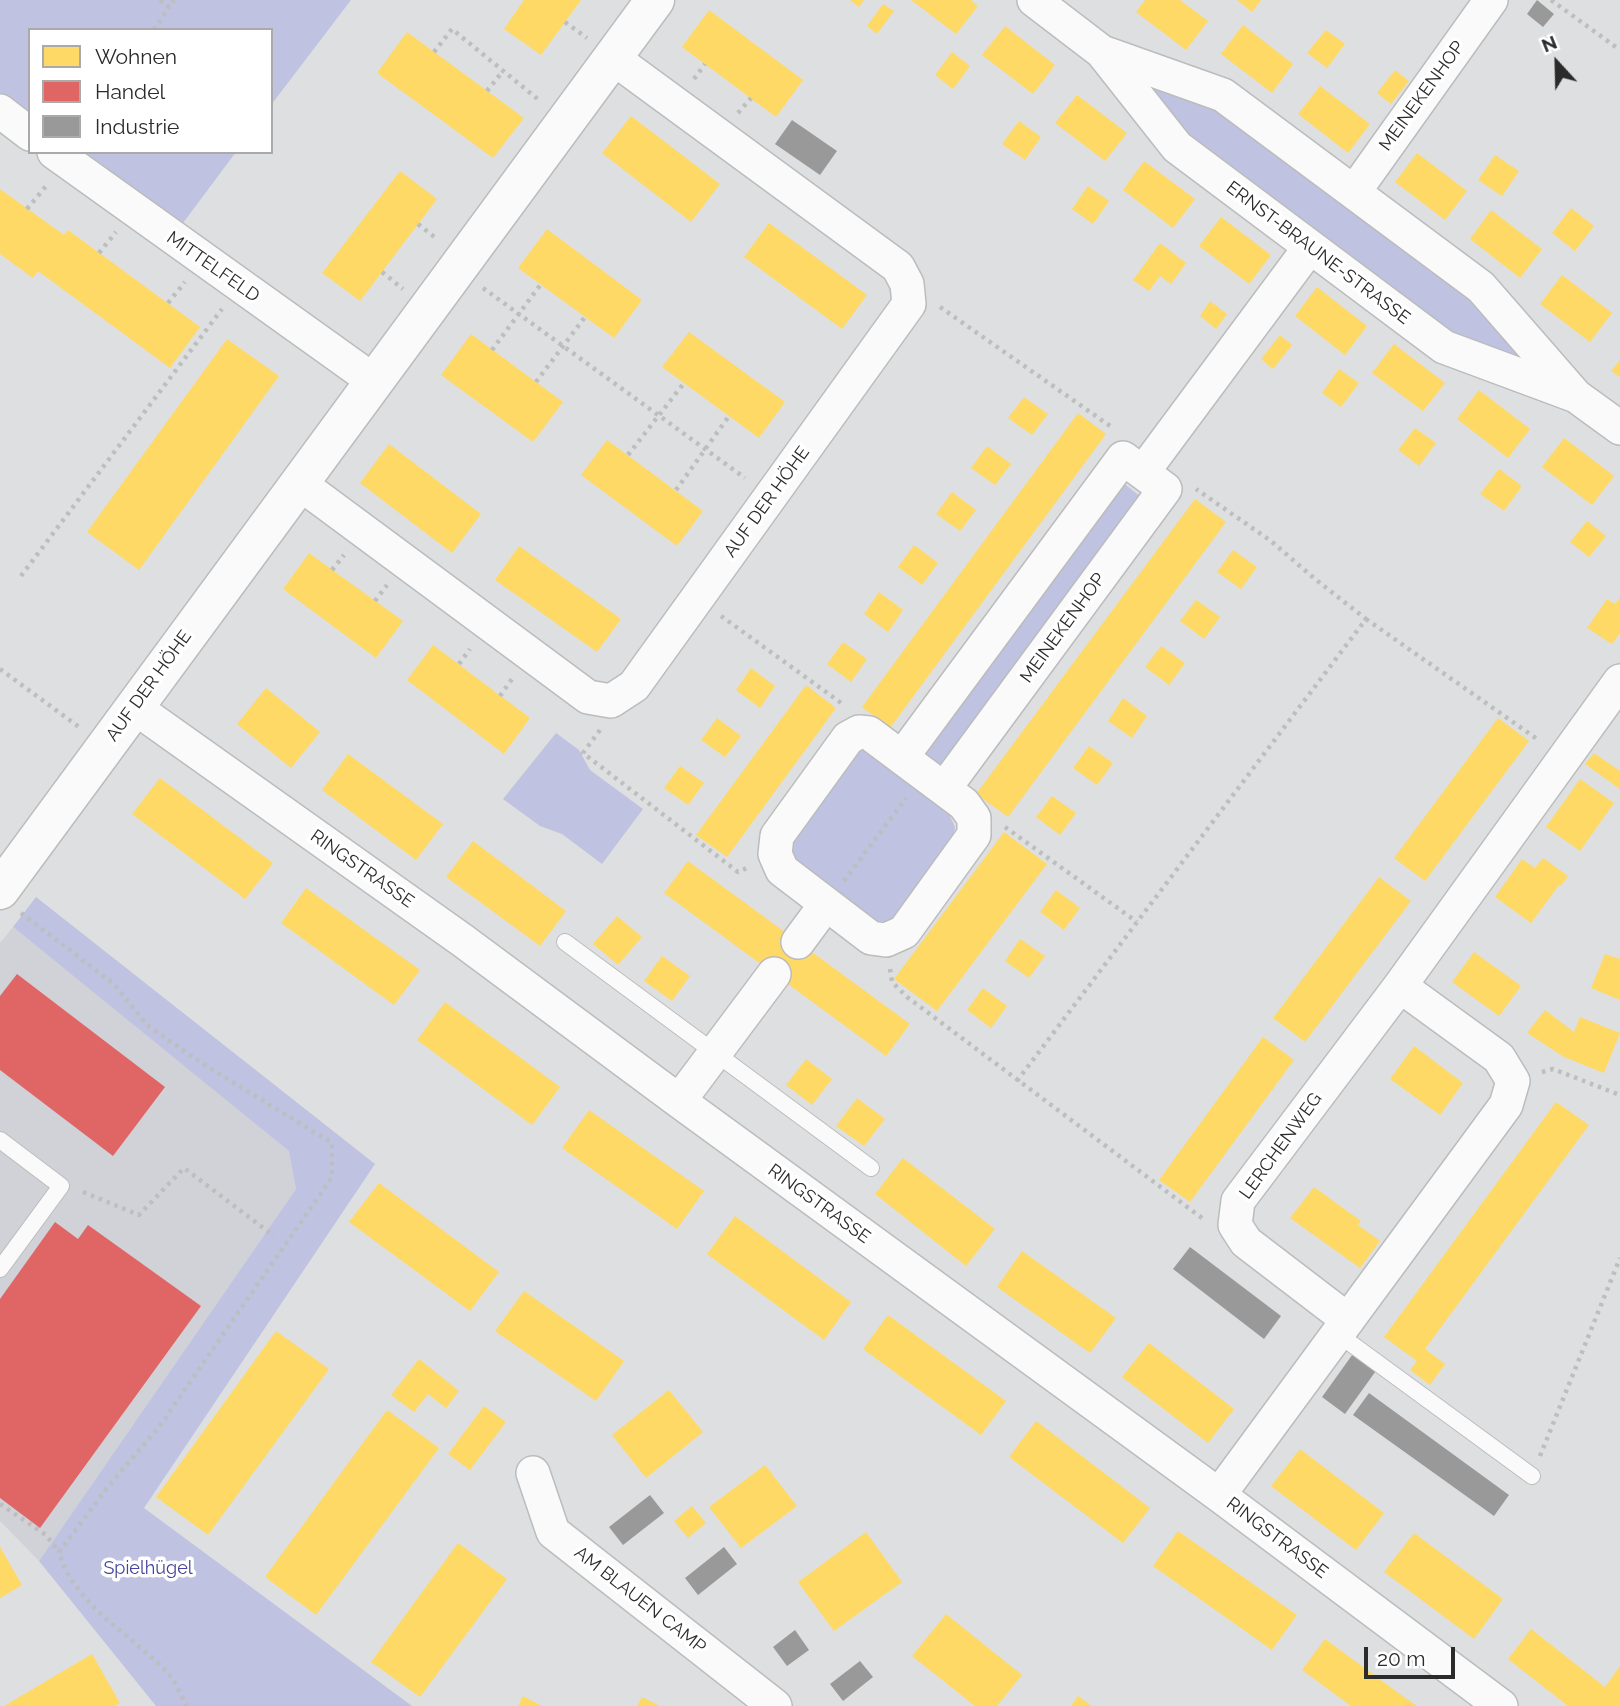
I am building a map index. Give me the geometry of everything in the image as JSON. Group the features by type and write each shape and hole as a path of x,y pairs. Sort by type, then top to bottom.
{"street":[{"name":"AUF DER HÖHE","path":"10,901 106,746 655,0"},
{"name":"ERNST-BRAUNE-STRASSE","path":"1034,0 1102,52 1177,148 1444,347 1576,396"},
{"name":"MEINEKENHOP","path":"1354,192 1491,0"},
{"name":"ERNST-BRAUNE-STRASSE","path":"1102,52 1223,95 1481,287 1576,396 1620,428"},
{"path":"613,58 898,267 907,284"},
{"path":"0,111 28,132"},
{"name":"MITTELFELD","path":"57,154 374,381"},
{"name":"MEINEKENHOP","path":"923,773 1310,247"},
{"name":"AUF DER HÖHE","path":"611,701 634,686 909,304 907,284"},
{"name":"MEINEKENHOP","path":"923,773 1144,473"},
{"path":"299,483 588,697 611,701"},
{"name":"LERCHENWEG","path":"1235,1225 1238,1201 1401,986 1620,681"},
{"name":"RINGSTRASSE","path":"134,707 462,940 1219,1495 1501,1706"},
{"path":"859,732 869,733 923,773 964,804 974,818 974,835 904,932 886,940 871,938 782,870 775,854 777,836 848,738 859,732"},
{"path":"798,942 826,904"},
{"path":"679,1101 774,974"},
{"path":"1219,1495 1506,1105 1513,1081 1499,1058 1401,986"},
{"path":"1235,1225 1246,1242 1343,1327"},
{"name":"AM BLAUEN CAMP","path":"533,1473 554,1532 775,1706"}],"lane":[{"path":"565,942 871,1168"},
{"path":"0,1140 61,1186 0,1269"},
{"path":"1343,1327 1532,1476"}],"path":[{"path":"160,0 169,7"},
{"path":"155,28 174,0"},
{"path":"1551,0 1620,50"},
{"path":"434,52 452,29 565,122"},
{"path":"487,91 503,71"},
{"path":"457,269 771,497"},
{"path":"492,350 541,284"},
{"path":"907,284 1121,433 1144,473 1187,482 1271,541 1366,619 1564,758"},
{"path":"21,576 239,286"},
{"path":"536,382 585,317"},
{"path":"628,456 684,383"},
{"path":"676,491 729,416"},
{"path":"697,599 853,711 859,732"},
{"path":"1017,1081 1366,619"},
{"path":"0,669 106,746"},
{"path":"611,701 603,725 583,753 738,872 775,854"},
{"path":"826,904 923,773"},
{"path":"974,818 1008,828 1137,922"},
{"path":"10,901 114,984 147,1025 200,1062 332,1143 332,1177 159,1427 107,1488 59,1552"},
{"path":"886,940 892,982 908,997 1190,1211 1213,1225 1235,1225"},
{"path":"1513,1081 1553,1069 1620,1095"},
{"path":"61,1186 74,1188 139,1215 184,1168 274,1236"},
{"path":"1532,1476 1620,1258"},
{"path":"0,1504 46,1535 59,1552 64,1571 86,1600 166,1671 187,1706"}],"shaded area":[{"path":"13,927 290,1151 296,1189 39,1561 0,1521 0,943"}],"green space":[{"path":"0,0 351,0 273,102 273,28 28,28 28,114 0,93"},
{"path":"1126,69 1223,106 1475,292 1550,377 1450,339 1184,140"},
{"path":"82,154 235,154 180,227"},
{"path":"1117,478 1146,501 943,777 912,754"},
{"path":"556,733 579,750 590,770 643,809 602,864 562,834 540,826 503,799"},
{"path":"856,750 872,750 945,805 955,827 952,850 908,911 890,921 871,922 797,864 788,849"},
{"name":"Spielhügel","path":"36,897 375,1164 144,1508 412,1706 156,1706 39,1561 296,1189 289,1151 13,927"}],"building: Wohnen":[{"path":"524,0 581,0 541,55 504,29"},
{"path":"850,0 864,0 859,7"},
{"path":"911,0 971,0 978,6 956,34"},
{"path":"1145,0 1180,0 1208,21 1186,50 1136,12"},
{"path":"1237,0 1261,0 1252,12"},
{"path":"883,4 894,11 877,34 867,26"},
{"path":"709,10 803,80 776,117 682,47"},
{"path":"1243,25 1293,64 1272,93 1221,54"},
{"path":"1005,26 1055,65 1033,94 982,55"},
{"path":"1326,30 1345,44 1327,68 1307,53"},
{"path":"407,32 524,118 493,158 377,73"},
{"path":"952,52 970,66 953,89 935,75"},
{"path":"1395,70 1409,81 1391,104 1377,93"},
{"path":"1320,86 1370,124 1348,153 1298,114"},
{"path":"1077,95 1127,133 1105,161 1055,123"},
{"path":"631,116 720,184 691,222 602,153"},
{"path":"1019,121 1041,137 1025,160 1002,144"},
{"path":"1417,153 1467,191 1445,220 1395,182"},
{"path":"1495,155 1519,171 1502,196 1478,180"},
{"path":"1144,161 1195,199 1173,228 1123,190"},
{"path":"400,171 437,199 360,301 322,273"},
{"path":"1088,186 1109,201 1093,224 1072,209"},
{"path":"0,189 64,235 68,230 200,327 170,368 38,271 33,278 0,254"},
{"path":"1571,208 1594,226 1575,251 1552,233"},
{"path":"1491,210 1542,249 1520,278 1470,239"},
{"path":"1221,217 1271,255 1249,284 1199,246"},
{"path":"769,223 867,295 842,329 744,257"},
{"path":"547,229 642,300 614,338 518,268"},
{"path":"1160,243 1186,263 1171,284 1160,276 1149,291 1133,280"},
{"path":"1562,275 1612,313 1590,342 1540,304"},
{"path":"1317,287 1367,326 1345,355 1295,316"},
{"path":"1210,301 1227,314 1216,329 1200,316"},
{"path":"689,332 785,402 759,438 662,367"},
{"path":"471,334 563,402 533,442 441,375"},
{"path":"1280,335 1292,345 1273,369 1261,359"},
{"path":"227,339 279,376 139,570 87,532"},
{"path":"1394,344 1445,383 1423,411 1372,373"},
{"path":"1620,360 1620,377 1611,371"},
{"path":"1339,369 1359,383 1341,407 1322,393"},
{"path":"1479,390 1530,429 1508,458 1457,419"},
{"path":"1024,397 1048,414 1032,435 1008,418"},
{"path":"1078,413 1106,434 890,728 862,707"},
{"path":"1415,428 1436,443 1419,466 1398,450"},
{"path":"1564,438 1614,476 1592,505 1542,467"},
{"path":"607,440 703,511 677,546 581,475"},
{"path":"389,444 481,514 452,553 360,483"},
{"path":"987,446 1011,464 995,485 971,468"},
{"path":"1499,469 1522,486 1504,511 1480,494"},
{"path":"952,492 976,510 960,531 936,514"},
{"path":"1195,499 1226,522 1008,817 976,794"},
{"path":"1587,521 1606,536 1589,557 1570,542"},
{"path":"914,545 938,563 922,585 898,567"},
{"path":"519,546 621,619 597,652 495,580"},
{"path":"1233,550 1257,567 1241,589 1217,572"},
{"path":"309,553 403,621 376,658 283,589"},
{"path":"879,592 903,610 888,632 864,614"},
{"path":"1620,598 1620,633 1612,644 1587,628 1607,599 1615,604"},
{"path":"1196,600 1220,617 1204,639 1180,621"},
{"path":"843,642 867,659 851,682 827,664"},
{"path":"433,645 530,718 504,754 407,680"},
{"path":"1161,646 1185,663 1169,685 1145,667"},
{"path":"751,668 775,686 760,708 736,690"},
{"path":"806,685 836,708 727,857 696,835"},
{"path":"266,688 320,732 291,768 237,724"},
{"path":"1123,698 1147,716 1132,738 1108,721"},
{"path":"717,718 741,736 725,757 701,740"},
{"path":"1498,718 1529,741 1425,881 1394,858"},
{"path":"1089,746 1113,763 1097,785 1073,768"},
{"path":"1594,753 1620,771 1620,789 1585,764"},
{"path":"348,754 443,824 416,860 322,790"},
{"path":"680,766 704,783 688,805 664,788"},
{"path":"160,778 273,863 245,899 132,814"},
{"path":"1580,779 1614,803 1580,851 1546,827"},
{"path":"1052,796 1076,813 1060,835 1036,817"},
{"path":"1004,832 1047,864 937,1011 894,979"},
{"path":"473,841 566,911 540,946 446,877"},
{"path":"1543,858 1568,876 1531,923 1495,897 1522,859 1535,868"},
{"path":"688,861 910,1024 886,1056 664,893"},
{"path":"1379,877 1411,901 1305,1042 1273,1018"},
{"path":"306,888 420,970 394,1005 281,923"},
{"path":"1056,890 1080,908 1064,930 1040,912"},
{"path":"617,916 642,937 618,965 593,944"},
{"path":"1020,939 1045,956 1029,978 1005,961"},
{"path":"1474,952 1521,986 1499,1016 1452,982"},
{"path":"1605,954 1620,959 1620,1000 1591,988"},
{"path":"662,956 690,976 672,1001 644,981"},
{"path":"983,988 1007,1006 991,1028 967,1010"},
{"path":"445,1002 560,1087 532,1125 417,1040"},
{"path":"1545,1010 1574,1032 1580,1017 1620,1033 1604,1073 1564,1057 1527,1033"},
{"path":"1263,1037 1294,1060 1190,1202 1159,1180"},
{"path":"1414,1046 1463,1083 1440,1115 1390,1079"},
{"path":"806,1059 832,1079 812,1105 786,1085"},
{"path":"857,1098 885,1119 864,1146 836,1126"},
{"path":"1556,1102 1589,1125 1425,1349 1445,1364 1430,1385 1410,1370 1417,1361 1384,1337"},
{"path":"589,1110 704,1191 677,1229 562,1148"},
{"path":"903,1158 995,1229 966,1266 875,1194"},
{"path":"379,1183 499,1272 470,1311 349,1222"},
{"path":"1314,1187 1361,1221 1358,1225 1380,1241 1360,1268 1290,1218"},
{"path":"735,1216 851,1302 824,1340 707,1254"},
{"path":"1022,1251 1116,1318 1090,1353 997,1287"},
{"path":"524,1291 624,1361 596,1401 495,1331"},
{"path":"888,1315 1006,1401 981,1435 863,1349"},
{"path":"276,1331 329,1369 208,1535 156,1497"},
{"path":"1149,1343 1234,1409 1208,1443 1122,1377"},
{"path":"419,1359 459,1391 446,1408 428,1394 414,1412 391,1395"},
{"path":"669,1390 703,1432 646,1478 612,1435"},
{"path":"484,1406 506,1422 470,1470 448,1454"},
{"path":"387,1410 439,1448 316,1615 265,1577"},
{"path":"1036,1421 1150,1508 1123,1543 1009,1457"},
{"path":"1300,1449 1384,1513 1356,1550 1271,1486"},
{"path":"765,1465 797,1506 741,1548 709,1507"},
{"path":"692,1506 706,1523 688,1538 674,1521"},
{"path":"1178,1531 1297,1615 1272,1650 1153,1566"},
{"path":"866,1532 902,1582 834,1631 798,1582"},
{"path":"1414,1533 1503,1599 1474,1639 1384,1572"},
{"path":"458,1543 507,1579 420,1697 371,1662"},
{"path":"0,1547 22,1585 0,1598"},
{"path":"946,1614 1022,1675 997,1706 975,1706 912,1656"},
{"path":"1531,1629 1605,1687 1620,1666 1620,1706 1568,1706 1508,1659"},
{"path":"1325,1639 1417,1706 1351,1706 1302,1670"},
{"path":"92,1654 120,1703 114,1706 4,1706"},
{"path":"523,1696 542,1706 518,1706"},
{"path":"1078,1696 1092,1706 1071,1706"},
{"path":"642,1697 660,1706 637,1706"}],"building: Handel":[{"path":"17,974 165,1087 113,1156 0,1070 0,996"},
{"path":"55,1222 78,1239 88,1225 201,1306 40,1528 0,1498 0,1299"}],"building: Industrie":[{"path":"1537,0 1554,14 1543,27 1527,14"},
{"path":"792,120 837,151 820,175 775,144"},
{"path":"1190,1247 1281,1316 1264,1339 1173,1269"},
{"path":"1355,1351 1378,1368 1345,1414 1322,1397"},
{"path":"1369,1393 1509,1495 1494,1516 1353,1415"},
{"path":"650,1495 664,1513 623,1545 609,1527"},
{"path":"724,1547 737,1564 698,1595 685,1578"},
{"path":"795,1630 809,1650 787,1666 773,1647"},
{"path":"860,1661 873,1677 843,1701 830,1684"}]}
